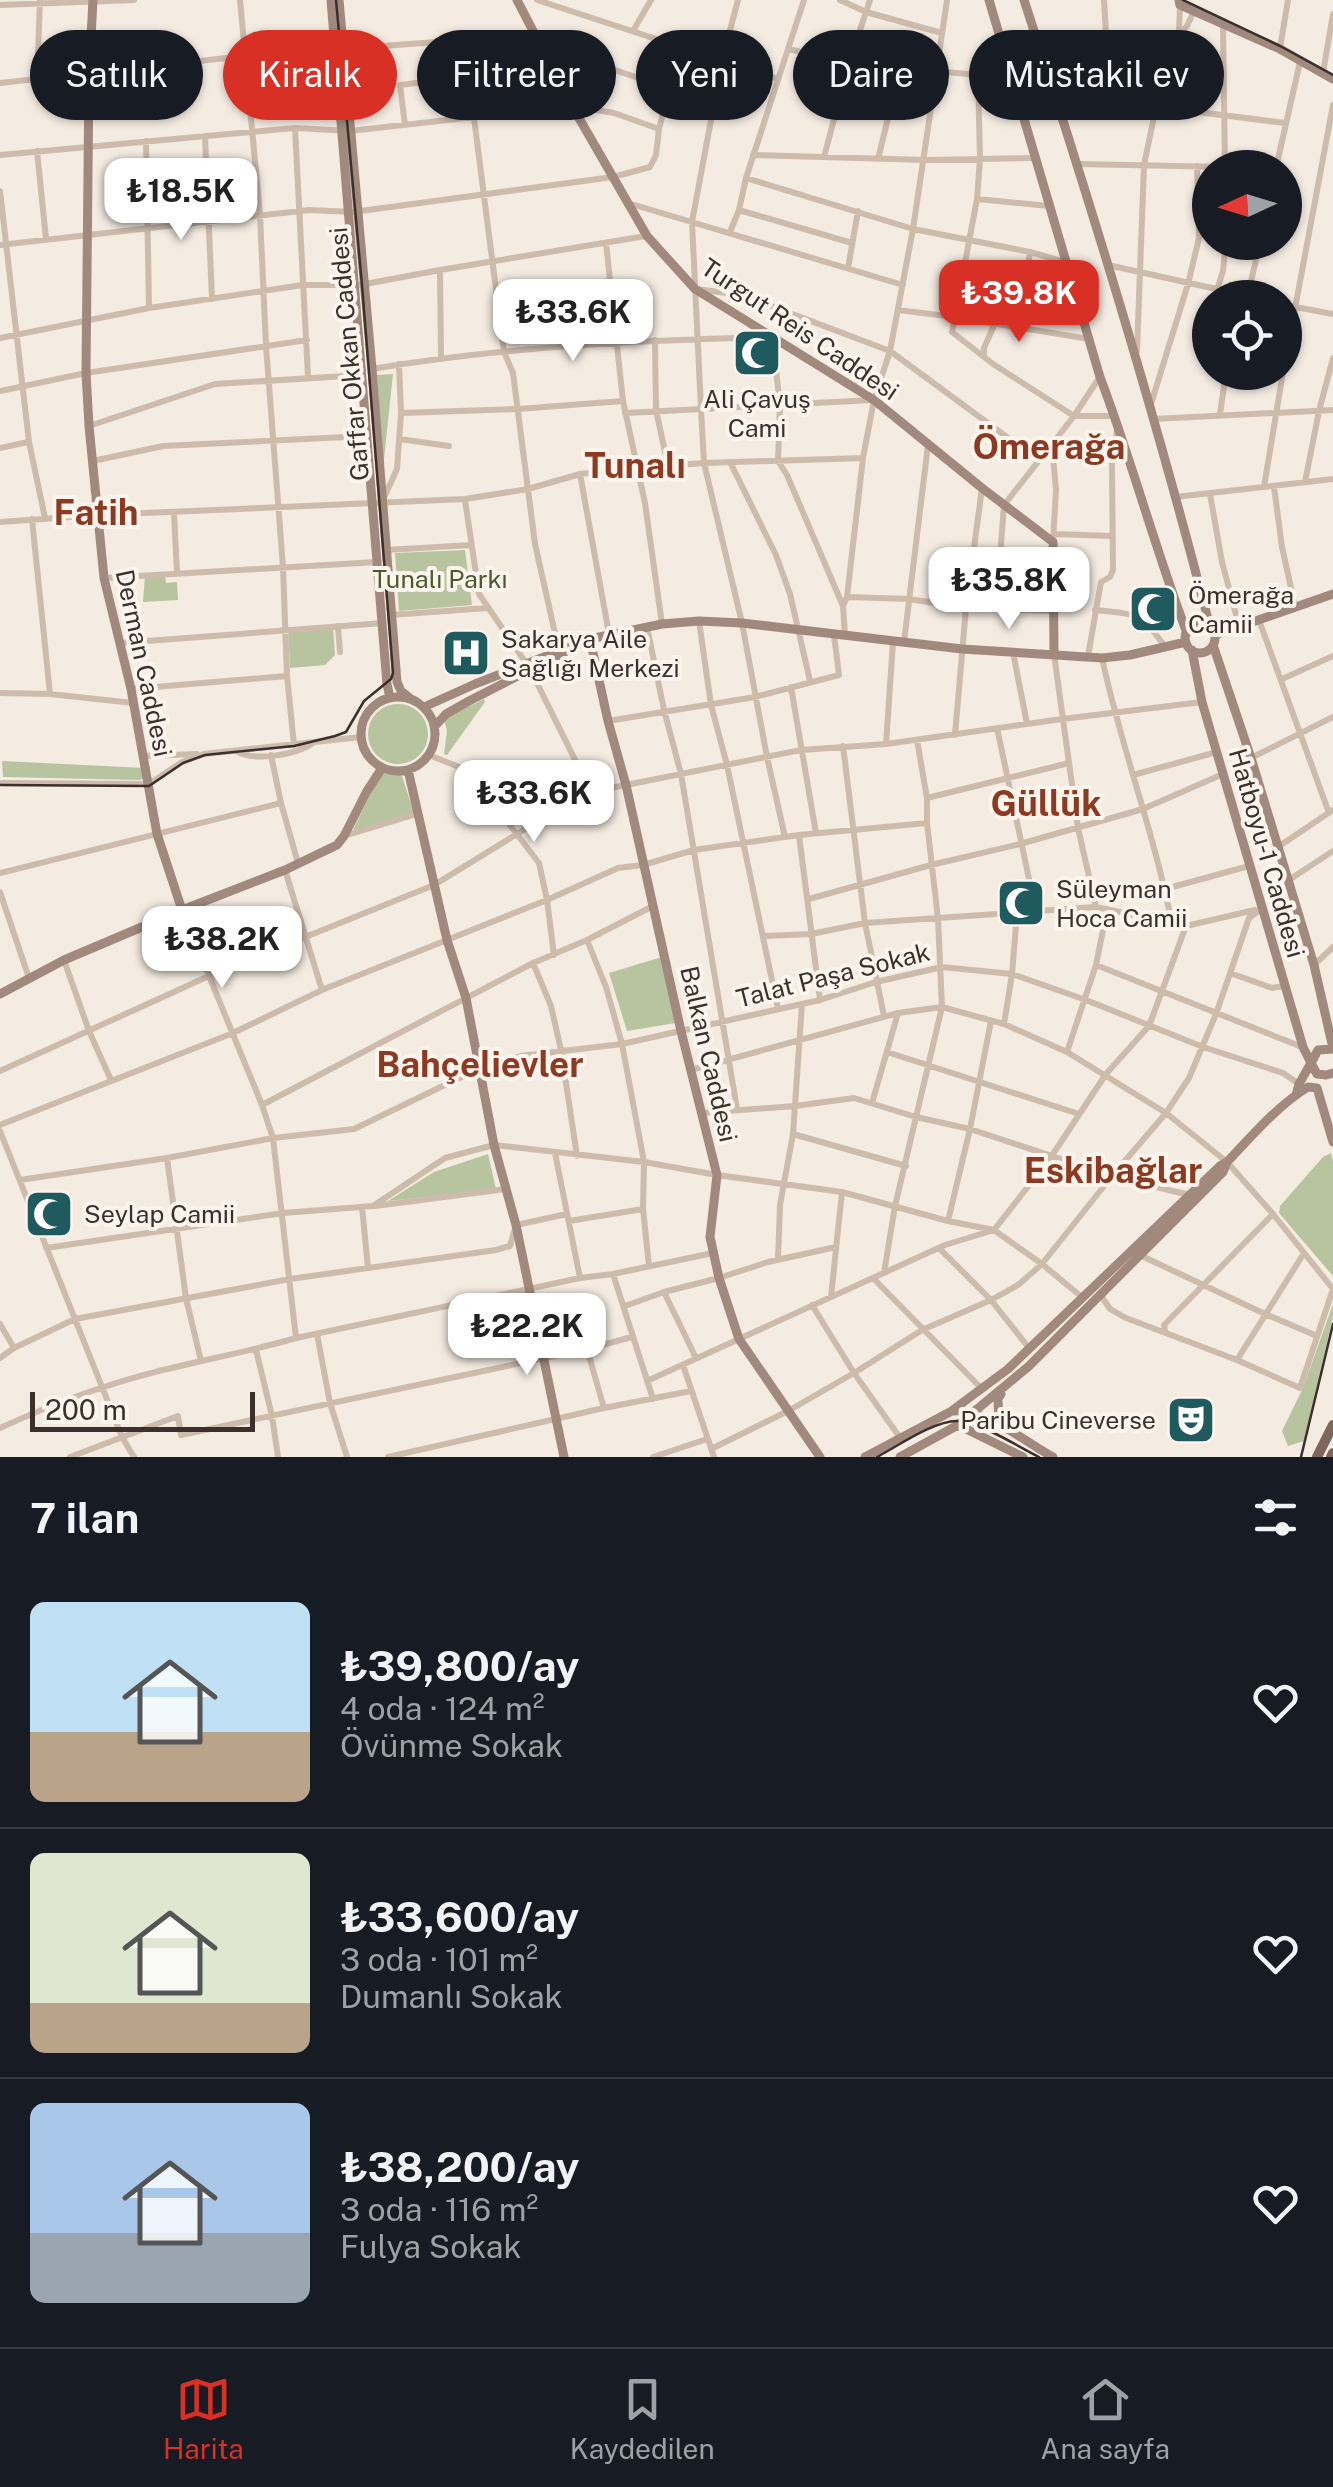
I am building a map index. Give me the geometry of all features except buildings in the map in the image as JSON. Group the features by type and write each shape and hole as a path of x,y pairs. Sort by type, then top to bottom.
{"main road":[{"name":"Gaffar Okkan Caddesi","path":"330,0 335,30"},
{"name":"Gaffar Okkan Caddesi","path":"338,30 339,0"},
{"name":"Turgut Reis Caddesi","path":"517,0 533,30"},
{"name":"Hatboyu-1 Caddesi","path":"989,0 997,30"},
{"path":"1024,0 1034,30"},
{"path":"1168,0 1194,6 1328,77"},
{"name":"Derman Caddesi","path":"92,30 94,1"},
{"name":"Derman Caddesi","path":"90,120 86,373 104,578 134,703 157,834 182,910"},
{"name":"Gaffar Okkan Caddesi","path":"345,120 368,372 378,562 397,682 411,699"},
{"name":"Turgut Reis Caddesi","path":"580,120 648,236 695,289 874,400 1004,505 1054,538"},
{"name":"Hatboyu-1 Caddesi","path":"1023,120 1088,340 1188,642 1310,1080 1333,1142"},
{"path":"1064,120 1213,636 1314,965 1333,1049 1318,1050 1313,1056 1310,1080"},
{"name":"Gaffar Okkan Caddesi","path":"368,372 368,436 386,550 390,698"},
{"path":"1054,538 1054,654"},
{"path":"1188,642 1202,653 1213,636 1333,594"},
{"path":"434,726 446,714 559,651 609,634 662,624 742,623 846,637 1102,658 1188,642 1197,624 1213,636"},
{"path":"424,707 590,639"},
{"name":"Balkan Caddesi","path":"590,639 718,1175 710,1237 719,1278 740,1339 820,1457"},
{"path":"390,698 411,699 424,707 434,726 434,746 424,762 408,770 382,768 367,756 361,737 366,714 374,705 390,698"},
{"path":"0,994 64,960 337,845 382,768"},
{"path":"408,770 434,885 466,998 494,1145 516,1225 564,1457"},
{"path":"866,1457 983,1390 1310,1080 1333,1073"},
{"path":"900,1457 918,1453 958,1425 1029,1366 1224,1172 1227,1162"},
{"path":"999,1425 998,1400 1005,1386"},
{"path":"955,1409 999,1425 1053,1457"},
{"path":"955,1409 958,1425 1005,1453 1023,1457"},
{"path":"1317,1457 1333,1425"}],"street":[{"path":"0,5 134,0"},
{"path":"240,0 243,30"},
{"path":"537,0 555,2 636,33"},
{"path":"633,32 652,0"},
{"path":"730,30 738,0"},
{"path":"730,232 804,0"},
{"path":"840,0 866,12 931,30"},
{"path":"860,30 870,0"},
{"path":"942,30 947,0"},
{"path":"1104,0 1106,30"},
{"path":"1280,49 1288,0"},
{"path":"38,30 39,2"},
{"path":"1180,30 1181,2"},
{"path":"1184,30 1194,6"},
{"path":"1328,77 1333,14"},
{"path":"1223,24 1223,30"},
{"path":"788,49 793,50"},
{"path":"1280,150 1300,62"},
{"path":"773,77 778,79"},
{"path":"0,83 30,81"},
{"path":"405,125 400,85 417,83"},
{"path":"1300,280 1333,105"},
{"path":"616,114 659,129"},
{"path":"1224,114 1285,124"},
{"path":"250,120 260,215 294,744"},
{"path":"0,155 295,128 346,131 454,120"},
{"path":"474,120 504,352 518,409 535,544 559,651"},
{"path":"3,244 260,215 353,211 613,177 650,167 656,156 661,120"},
{"path":"710,120 692,222 704,463 742,623 785,837"},
{"path":"824,157 834,120"},
{"path":"878,158 887,120"},
{"path":"843,606 863,458 914,230 930,120"},
{"path":"979,120 977,199 952,332 1074,416 1116,419 1112,464 1113,570 1101,582 1088,656"},
{"path":"1136,363 1144,165 1153,120"},
{"path":"1223,120 1224,150"},
{"path":"295,128 308,377"},
{"path":"206,136 212,299"},
{"path":"146,141 149,308"},
{"path":"36,150 46,239"},
{"path":"754,155 925,160 1034,158"},
{"path":"1078,164 1192,166"},
{"path":"746,178 914,230 1066,262"},
{"path":"0,191 3,244 29,442 45,518"},
{"path":"977,199 1048,206"},
{"path":"628,203 903,285"},
{"path":"740,210 852,243"},
{"path":"848,268 858,211"},
{"path":"0,338 149,308 303,285 360,285 648,236"},
{"path":"606,243 623,401 645,502 662,624"},
{"path":"1019,327 1030,252"},
{"path":"1194,260 1150,414 1333,410"},
{"path":"1108,264 1192,285"},
{"path":"440,270 442,358"},
{"path":"695,289 742,296 890,351 1038,460"},
{"path":"1302,308 1333,314"},
{"path":"898,310 1088,340"},
{"path":"984,356 995,323"},
{"path":"89,426 215,384 368,372 442,358 617,342 772,336 780,404 778,461 843,606 846,637"},
{"path":"0,391 86,373 306,340"},
{"path":"655,340 656,410 668,466"},
{"path":"1305,482 1333,358"},
{"path":"377,504 396,469 401,413 399,364"},
{"path":"996,608 1004,505 1074,416 1100,376"},
{"path":"1220,414 1223,390"},
{"path":"1264,487 1280,390"},
{"path":"625,413 874,400"},
{"path":"401,413 623,401"},
{"path":"93,461 164,446 368,436"},
{"path":"399,440 449,446"},
{"path":"0,448 29,442"},
{"path":"886,744 928,444"},
{"path":"1052,444 1056,490 1054,538 1112,536"},
{"path":"0,522 465,500 528,489 580,474 636,468 863,458"},
{"path":"730,462 776,555 790,594 810,681"},
{"path":"580,474 609,634"},
{"path":"1175,497 1333,479"},
{"path":"1274,487 1294,606"},
{"path":"955,735 982,488"},
{"path":"1210,494 1239,628"},
{"path":"465,500 479,594 528,666 591,792"},
{"path":"174,512 176,572"},
{"path":"32,519 50,694"},
{"path":"386,550 471,546"},
{"path":"999,558 1053,563"},
{"path":"104,578 378,562"},
{"path":"847,596 966,608 1054,611"},
{"path":"120,642 338,626 488,608"},
{"path":"1095,610 1137,615 1150,624 1166,648"},
{"path":"1259,620 1331,811 1278,847"},
{"path":"699,622 711,705 778,1009"},
{"path":"338,626 340,652"},
{"path":"646,626 682,774 737,1109"},
{"path":"608,721 755,697 840,676 834,635"},
{"path":"1013,652 1027,724"},
{"path":"1054,654 1078,828 1096,907"},
{"path":"1282,679 1333,656"},
{"path":"1102,658 1114,714 1166,889 1172,924"},
{"path":"130,689 287,676"},
{"path":"792,687 816,834"},
{"path":"0,693 134,703"},
{"path":"0,1071 209,976 434,885 591,792 801,750 886,744 1202,702"},
{"path":"1251,758 1332,720"},
{"path":"997,728 1036,912"},
{"path":"144,756 204,754 361,737"},
{"path":"884,1273 895,1206 942,1007 927,798 917,740"},
{"path":"236,751 248,757 271,755 296,752 314,743"},
{"path":"843,746 866,923 884,1016"},
{"path":"1133,775 1216,752"},
{"path":"0,782 149,784 182,762 204,754"},
{"path":"271,755 298,863"},
{"path":"429,755 459,767 480,786 538,862 554,955"},
{"path":"927,798 1069,764"},
{"path":"809,900 1143,809 1223,774"},
{"path":"0,874 281,803"},
{"path":"344,836 417,814"},
{"path":"134,1457 122,1436 0,1128 618,868 742,843 927,823"},
{"path":"800,835 820,1000"},
{"path":"1288,881 1333,852"},
{"path":"1166,889 1250,866"},
{"path":"285,870 322,990"},
{"path":"0,892 29,978"},
{"path":"262,1105 533,963 654,906"},
{"path":"764,936 811,934 866,923 1096,907 1186,926 1261,909"},
{"path":"683,1365 712,1453 922,1330 1018,1285 1042,1264 1166,1113 1189,1078 1249,918 1261,909"},
{"path":"182,910 272,1138 296,1338"},
{"path":"1067,1052 1096,965 1107,910"},
{"path":"1004,1024 1017,914"},
{"path":"647,1381 940,1248 994,1230 1051,1157 1106,1074 1149,1026 1186,926"},
{"path":"587,940 606,987 622,1044 644,1162 643,1210 650,1266"},
{"path":"1314,965 1333,947"},
{"path":"64,960 111,1080"},
{"path":"533,963 550,1006 561,1050 576,1156"},
{"path":"1096,965 1303,1047"},
{"name":"Talat Paşa Sokak","path":"20,1180 354,1128 480,1068 520,1056 622,1044 942,968 1012,974 1203,1047 1310,1080"},
{"path":"1230,973 1272,988 1284,986"},
{"path":"778,1260 780,1206 792,1134 802,1004"},
{"path":"691,1070 898,1013 942,1007 1004,1024 1106,1074 1166,1113 1227,1162 1333,1289 1300,1388 1126,1318 1110,1309 1100,1294"},
{"path":"872,1103 898,1013"},
{"path":"948,1221 991,1021"},
{"path":"887,1052 1079,1114"},
{"path":"702,1113 854,1098 1112,1176 1192,1193"},
{"path":"792,1134 906,1166"},
{"path":"373,1206 444,1158 494,1145 644,1162 842,1192 994,1230 1083,1298"},
{"path":"555,1152 580,1278"},
{"path":"167,1158 186,1298 201,1361"},
{"path":"46,1248 282,1213 362,1208 507,1189"},
{"path":"831,1296 842,1192"},
{"path":"362,1208 368,1268"},
{"path":"0,1358 75,1319 290,1279 496,1250 510,1246 516,1225 643,1210"},
{"path":"1165,1332 1164,1325 1274,1214"},
{"path":"625,1306 778,1260 836,1247"},
{"path":"940,1248 991,1300 1030,1348"},
{"path":"1237,1360 1304,1253"},
{"path":"0,1428 103,1387 201,1361 580,1278 713,1254"},
{"path":"1144,1257 1317,1336"},
{"path":"613,1274 653,1399"},
{"path":"873,1278 983,1390"},
{"path":"664,1292 696,1358"},
{"path":"812,1306 901,1439"},
{"path":"0,1324 14,1348"},
{"path":"317,1334 330,1403 347,1457"},
{"path":"70,1457 178,1416 181,1435 632,1337"},
{"path":"587,1349 604,1408"},
{"path":"256,1350 278,1457"},
{"path":"388,1457 690,1391"},
{"path":"653,1457 707,1439"},
{"path":"432,1448 433,1457"}],"green space":[{"path":"393,374 383,468 377,375"},
{"name":"Tunalı Parkı","path":"465,550 472,605 399,611 395,553"},
{"path":"165,573 166,583 177,582 178,600 143,602 145,575"},
{"path":"333,626 335,655 325,665 290,668 288,628"},
{"path":"484,699 447,755 444,754 444,719"},
{"path":"398,704 419,713 428,734 419,755 398,764 377,755 368,734 377,713"},
{"path":"2,761 145,768 145,777 3,777"},
{"path":"381,772 401,773 414,813 352,832"},
{"path":"662,957 676,1023 627,1031 609,973"},
{"path":"1331,1153 1333,1276 1279,1213 1280,1206"},
{"path":"488,1154 496,1189 388,1201 434,1172"},
{"path":"1333,1304 1304,1441 1288,1446 1282,1431 1303,1388"}],"tram line":[{"path":"0,785 149,786 183,763 205,755 294,746 335,736 346,732 364,701 391,679 336,0"},
{"path":"1183,0 1333,75"},
{"path":"1301,1457 1333,1324"},
{"path":"877,1457 928,1429 958,1421 988,1430 1039,1457"}],"place":[{"name":"Ali Çavuş Cami","path":"757,353"},
{"name":"Ömerağa Camii","path":"1153,609"},
{"name":"Sakarya Aile Sağlığı Merkezi","path":"466,653"},
{"name":"Süleyman Hoca Camii","path":"1021,903"},
{"name":"Seylap Camii","path":"49,1214"},
{"name":"Paribu Cineverse","path":"1191,1420"}],"district":[{"name":"Ömerağa","path":"1049,446"},
{"name":"Tunalı","path":"635,465"},
{"name":"Fatih","path":"96,512"},
{"name":"Güllük","path":"1046,803"},
{"name":"Bahçelievler","path":"480,1064"},
{"name":"Eskibağlar","path":"1113,1170"}]}
